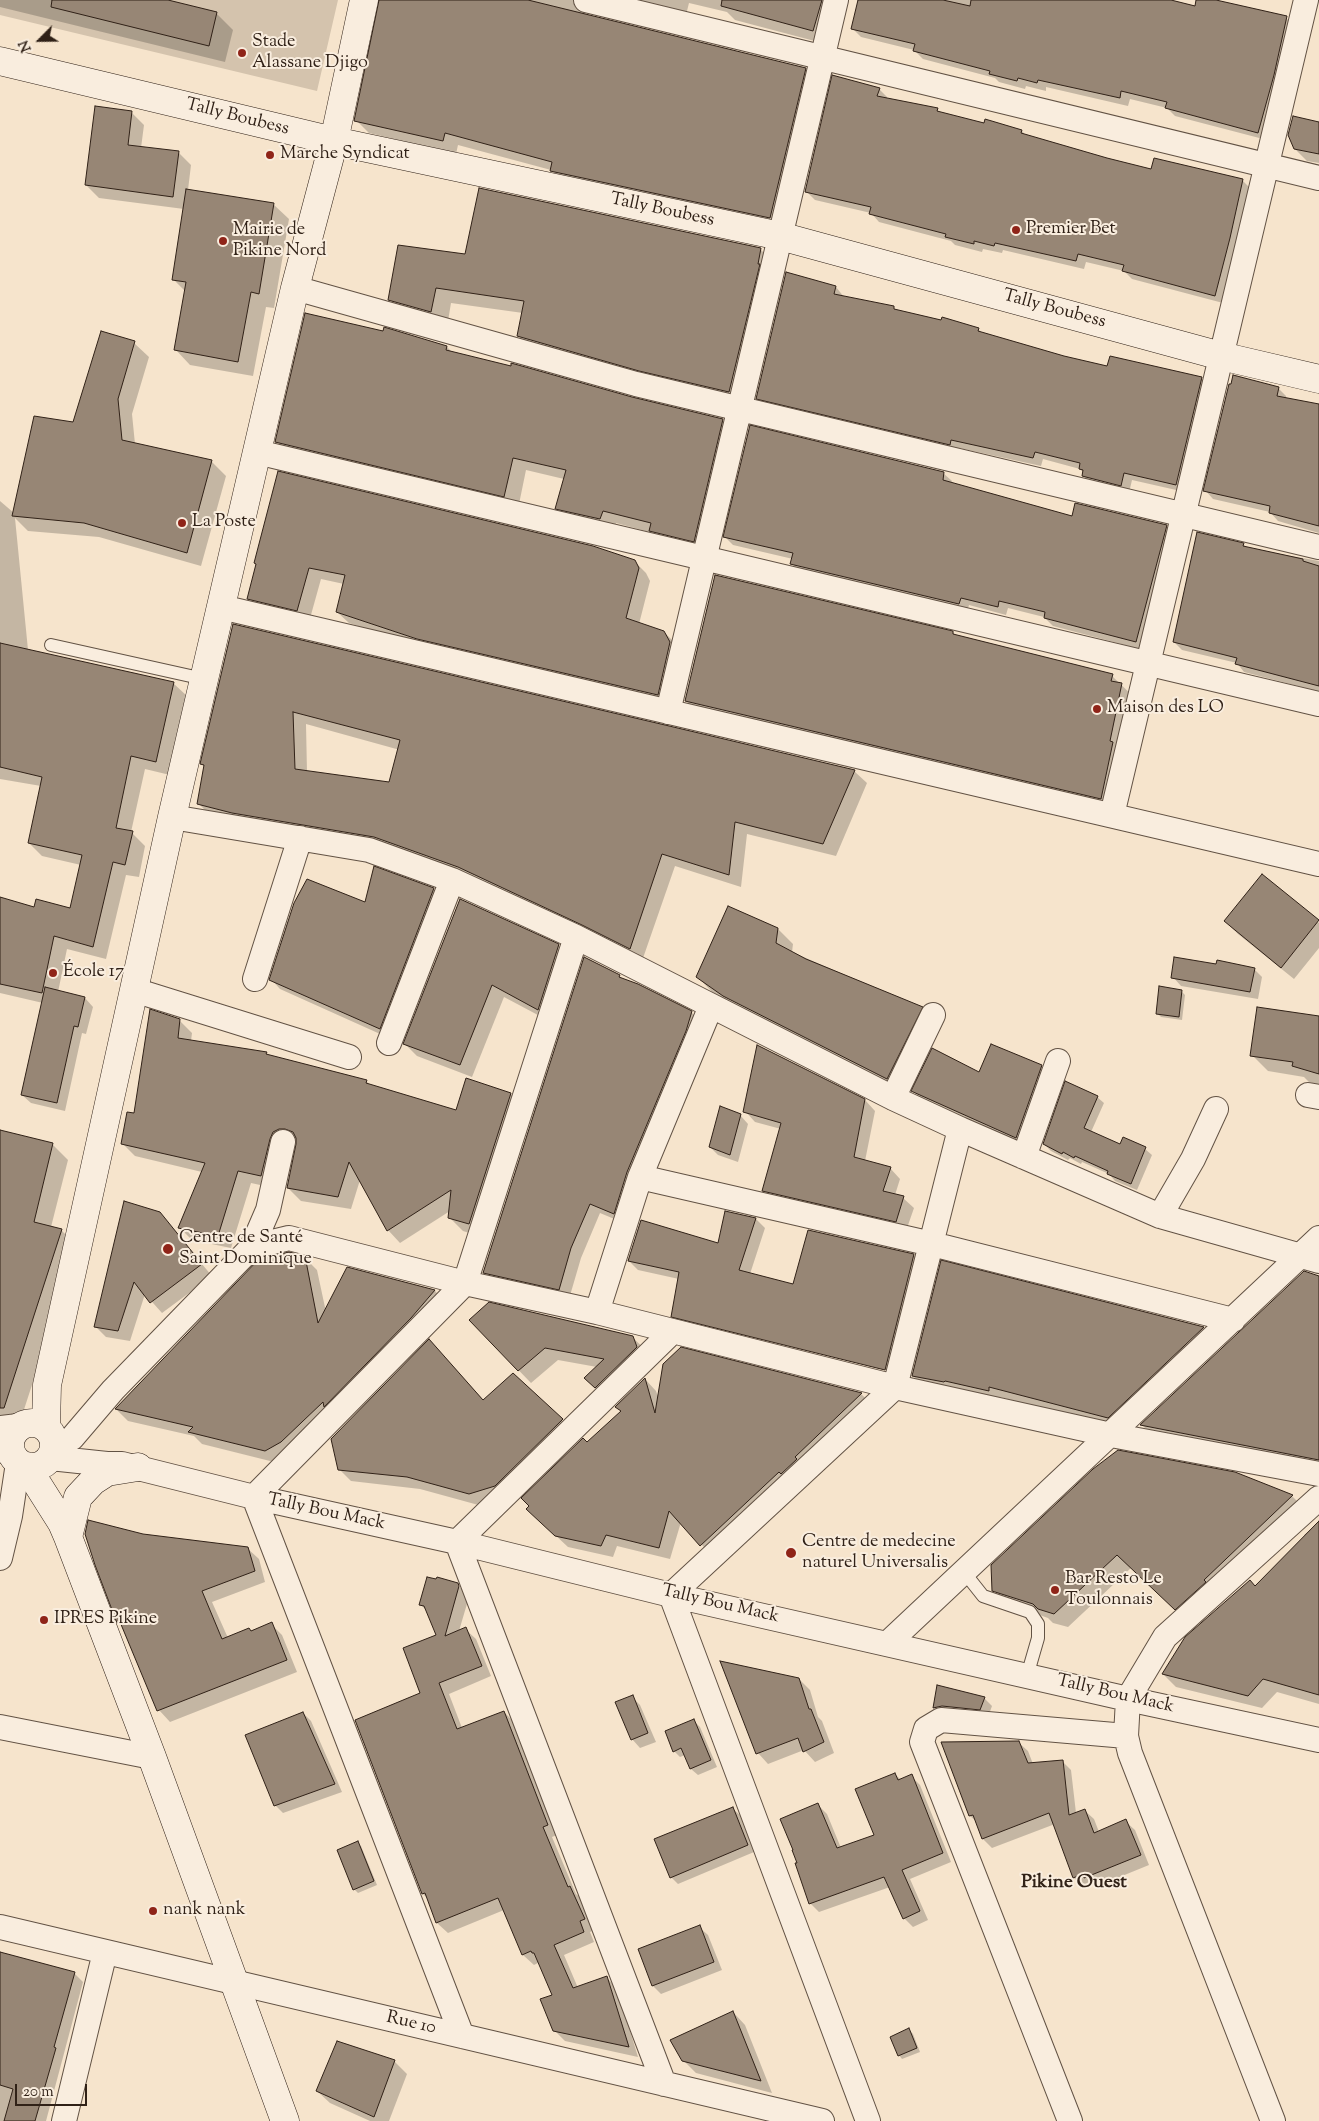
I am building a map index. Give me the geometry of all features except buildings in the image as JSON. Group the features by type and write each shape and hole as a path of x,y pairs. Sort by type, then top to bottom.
{"street":[{"path":"0,1558 47,1385 172,818 295,288 334,142 364,0"},
{"path":"586,0 1319,178"},
{"path":"668,712 836,0"},
{"path":"1112,815 1306,0"},
{"name":"Tally Boubess","path":"0,61 334,142 780,236 1221,356 1319,379"},
{"path":"295,288 636,384 1319,547"},
{"path":"257,452 1319,704"},
{"path":"221,607 1319,864"},
{"path":"172,818 369,850 452,880 576,937 893,1098 960,1129 1160,1216 1309,1258"},
{"path":"255,979 300,838"},
{"path":"390,1043 452,880"},
{"path":"462,2036 254,1497 465,1283 576,937"},
{"path":"134,990 349,1057"},
{"path":"596,1312 640,1177 711,1006"},
{"path":"893,1098 933,1015"},
{"path":"1024,1157 1058,1061"},
{"path":"1160,1216 1193,1159 1216,1109"},
{"path":"868,2121 671,1595 895,1387 960,1129"},
{"path":"30,1444 113,1390 252,1247 268,1210 283,1142"},
{"path":"640,1177 930,1244 1233,1320"},
{"path":"252,1247 289,1238 465,1283 596,1312 895,1387 1110,1435 1319,1474"},
{"path":"888,1643 1233,1320 1309,1258 1319,1238"},
{"path":"664,2084 457,1542 672,1332"},
{"path":"30,1444 152,1757 285,2121"},
{"name":"Tally Bou Mack","path":"30,1444 107,1464 130,1466 254,1497 457,1542 671,1595 1128,1699 1319,1740"},
{"path":"65,1530 78,1497 93,1481 107,1472 130,1466"},
{"path":"1273,2121 1126,1736 1128,1699 1166,1637 1319,1498"},
{"path":"1070,2121 922,1742 926,1729 941,1720 1126,1736"},
{"path":"0,1727 152,1757"},
{"name":"Rue 10","path":"0,1928 822,2121"},
{"path":"64,2121 105,1952"}],"lane":[{"path":"51,645 204,679"},
{"path":"964,1572 983,1596 1030,1612 1038,1624 1038,1638 1027,1676"}],"shaded area":[{"name":"Stade Alassane Djigo","path":"0,0 338,0 317,91 0,15"}],"place":[{"name":"Stade Alassane Djigo","path":"242,53"},
{"name":"Marche Syndicat","path":"270,155"},
{"name":"Premier Bet","path":"1016,230"},
{"name":"Mairie de Pikine Nord","path":"223,241"},
{"name":"La Poste","path":"182,523"},
{"name":"Maison des LO","path":"1097,709"},
{"name":"École 17","path":"53,973"},
{"name":"Centre de Santé Saint Dominique","path":"168,1249"},
{"name":"Centre de medecine naturel Universalis","path":"791,1553"},
{"name":"Bar Resto Le Toulonnais","path":"1055,1590"},
{"name":"IPRES Pikine","path":"44,1620"},
{"name":"nank nank","path":"153,1911"}],"district":[{"name":"Pikine Ouest","path":"1074,1884"}]}
